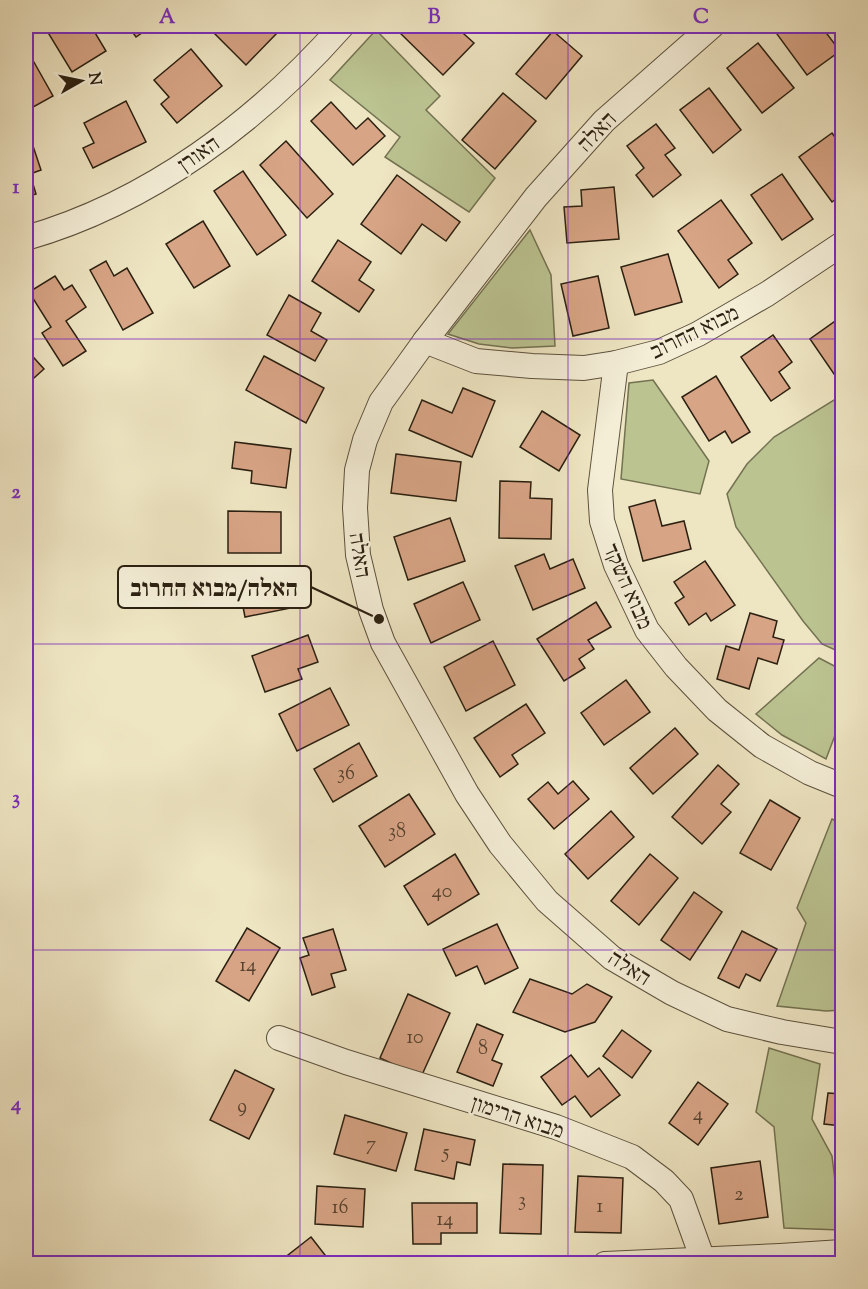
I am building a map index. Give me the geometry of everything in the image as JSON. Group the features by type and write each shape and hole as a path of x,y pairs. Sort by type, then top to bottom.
{"street":[{"name":"האורן","path":"26,239 94,212 188,162 237,126 282,87 342,26"},
{"name":"האלה","path":"712,26 669,62 597,129 536,197 381,402 365,440 357,470 355,508 358,555 371,610 383,643 467,794 500,844 541,894 612,958 672,993 727,1018 782,1032 843,1042"},
{"name":"מבוא החרוב","path":"425,341 476,361 585,368 616,363 659,352 698,334 767,294 843,244"},
{"name":"מבוא השקד","path":"616,363 600,490 602,521 616,565 647,630 676,667 717,710 762,746 810,773 843,786"},
{"name":"מבוא הרימון","path":"279,1038 346,1062 556,1127 632,1157 664,1180 681,1199 703,1260"},
{"path":"605,1263 843,1252"}],"green space":[{"path":"376,30 440,96 426,110 495,178 469,212 385,157 400,137 330,80"},
{"path":"530,230 551,275 555,346 512,348 479,344 448,334"},
{"path":"653,380 709,461 700,494 621,479 629,383"},
{"path":"842,395 842,653 822,644 803,621 736,527 727,494 747,464 774,437"},
{"path":"819,658 842,670 842,717 826,759 782,735 756,714"},
{"path":"832,819 842,824 842,1010 826,1011 777,1006 806,923 797,908"},
{"path":"769,1048 820,1064 812,1119 832,1156 841,1230 784,1228 774,1127 756,1112"}],"building":[{"path":"44,26 91,26 106,51 72,72"},
{"path":"128,26 152,26 136,37"},
{"path":"221,26 269,26 277,33 246,65 214,33"},
{"path":"401,26 455,26 474,43 443,75 397,30"},
{"path":"779,26 821,26 840,51 807,75 774,30"},
{"path":"553,31 582,56 546,99 516,74"},
{"path":"758,43 794,88 762,113 727,68"},
{"path":"26,48 53,96 26,111"},
{"path":"191,49 222,86 177,123 161,104 169,97 154,80"},
{"path":"709,88 741,130 713,153 680,110"},
{"path":"503,93 536,121 495,169 462,140"},
{"path":"126,101 146,142 93,168 83,148 94,143 84,123"},
{"path":"331,102 356,129 368,118 385,136 353,165 311,121"},
{"path":"656,124 675,148 665,155 681,175 653,197 636,175 644,168 627,146"},
{"path":"832,133 842,147 842,194 832,202 799,157"},
{"path":"286,141 333,194 307,218 260,165"},
{"path":"33,146 41,170 30,174 36,194 26,197 26,148"},
{"path":"243,171 286,235 257,255 214,191"},
{"path":"782,174 813,219 782,240 751,195"},
{"path":"397,175 460,222 446,241 422,224 401,254 361,224"},
{"path":"614,187 619,239 567,243 564,207 582,206 581,190"},
{"path":"721,200 752,243 728,260 738,274 719,288 678,231"},
{"path":"203,221 230,266 194,288 166,244"},
{"path":"338,240 371,262 359,280 374,290 359,312 312,281"},
{"path":"668,254 682,302 635,315 621,267"},
{"path":"106,261 114,276 127,268 153,313 123,330 90,270"},
{"path":"55,276 64,290 72,285 86,307 66,321 86,351 63,366 42,333 51,327 29,292"},
{"path":"598,276 609,328 573,336 561,284"},
{"path":"289,295 321,313 311,331 327,340 315,361 267,335"},
{"path":"841,317 842,368 834,374 810,339"},
{"path":"773,335 792,362 779,372 790,388 771,401 741,357"},
{"path":"26,349 44,369 26,385"},
{"path":"264,356 324,388 306,423 246,390"},
{"path":"716,376 750,432 732,443 725,431 709,441 682,397"},
{"path":"463,388 495,401 472,457 409,430 422,400 452,413"},
{"path":"542,411 580,435 559,471 520,447"},
{"path":"235,442 291,449 286,488 251,483 252,471 232,468"},
{"path":"396,454 461,462 456,501 391,493"},
{"path":"500,481 531,482 530,498 552,499 551,539 499,538"},
{"path":"655,500 662,526 684,521 691,549 643,561 629,507"},
{"path":"228,511 281,512 281,553 228,553"},
{"path":"450,518 465,561 408,580 394,537"},
{"path":"544,554 550,569 573,559 585,588 533,610 515,566"},
{"path":"705,561 735,605 711,621 706,613 689,625 675,603 684,597 674,582"},
{"path":"277,579 279,589 292,587 296,607 245,617 239,586"},
{"path":"463,582 480,620 431,643 414,604"},
{"path":"596,602 611,627 588,640 594,649 579,659 585,668 564,681 537,639"},
{"path":"750,613 777,621 773,637 784,640 777,664 758,658 749,689 717,679 726,646 739,650"},
{"path":"308,635 318,662 298,669 302,679 265,692 252,656"},
{"path":"493,641 515,685 466,711 444,667"},
{"path":"626,680 650,712 604,745 581,713"},
{"path":"330,688 349,725 297,751 279,714"},
{"path":"526,704 545,733 512,755 518,764 500,777 474,738"},
{"path":"675,728 698,754 653,794 630,768"},
{"path":"359,743 377,776 333,802 314,769"},
{"path":"718,765 739,784 721,804 731,812 702,844 672,817"},
{"path":"573,781 589,799 554,829 528,799 548,782 558,794"},
{"path":"409,794 435,834 385,867 359,826"},
{"path":"770,800 800,818 771,870 740,853"},
{"path":"611,811 634,837 588,879 565,854"},
{"path":"455,854 479,894 428,925 404,886"},
{"path":"650,854 678,878 639,925 611,901"},
{"path":"694,892 722,912 690,960 661,940"},
{"path":"497,924 518,968 485,984 477,966 456,976 443,949"},
{"path":"247,928 280,948 249,1001 216,981"},
{"path":"333,929 346,970 331,974 335,987 312,995 300,958 309,955 303,938"},
{"path":"742,931 777,949 760,981 746,974 739,988 718,978"},
{"path":"530,979 572,994 587,984 612,997 595,1022 565,1032 513,1012"},
{"path":"408,994 450,1013 421,1077 380,1058"},
{"path":"477,1024 503,1035 492,1060 502,1064 493,1086 457,1072"},
{"path":"622,1030 651,1051 632,1078 603,1056"},
{"path":"571,1055 588,1077 599,1068 620,1095 591,1117 575,1096 562,1105 541,1077"},
{"path":"235,1070 274,1089 249,1139 210,1120"},
{"path":"698,1082 728,1104 698,1145 669,1123"},
{"path":"828,1093 842,1094 842,1126 824,1124"},
{"path":"345,1115 407,1133 396,1171 334,1154"},
{"path":"424,1129 475,1140 470,1165 457,1162 454,1179 415,1170"},
{"path":"760,1161 768,1217 719,1224 711,1168"},
{"path":"503,1164 543,1165 541,1234 500,1233"},
{"path":"842,1175 842,1209 839,1176"},
{"path":"578,1176 623,1178 621,1233 575,1232"},
{"path":"317,1186 365,1189 363,1227 315,1224"},
{"path":"412,1203 477,1203 477,1233 441,1233 441,1244 413,1244"},
{"path":"311,1237 332,1264 286,1264 283,1259"}],"place":[{"name":"האלה/מבוא החרוב","path":"379,619"}]}
